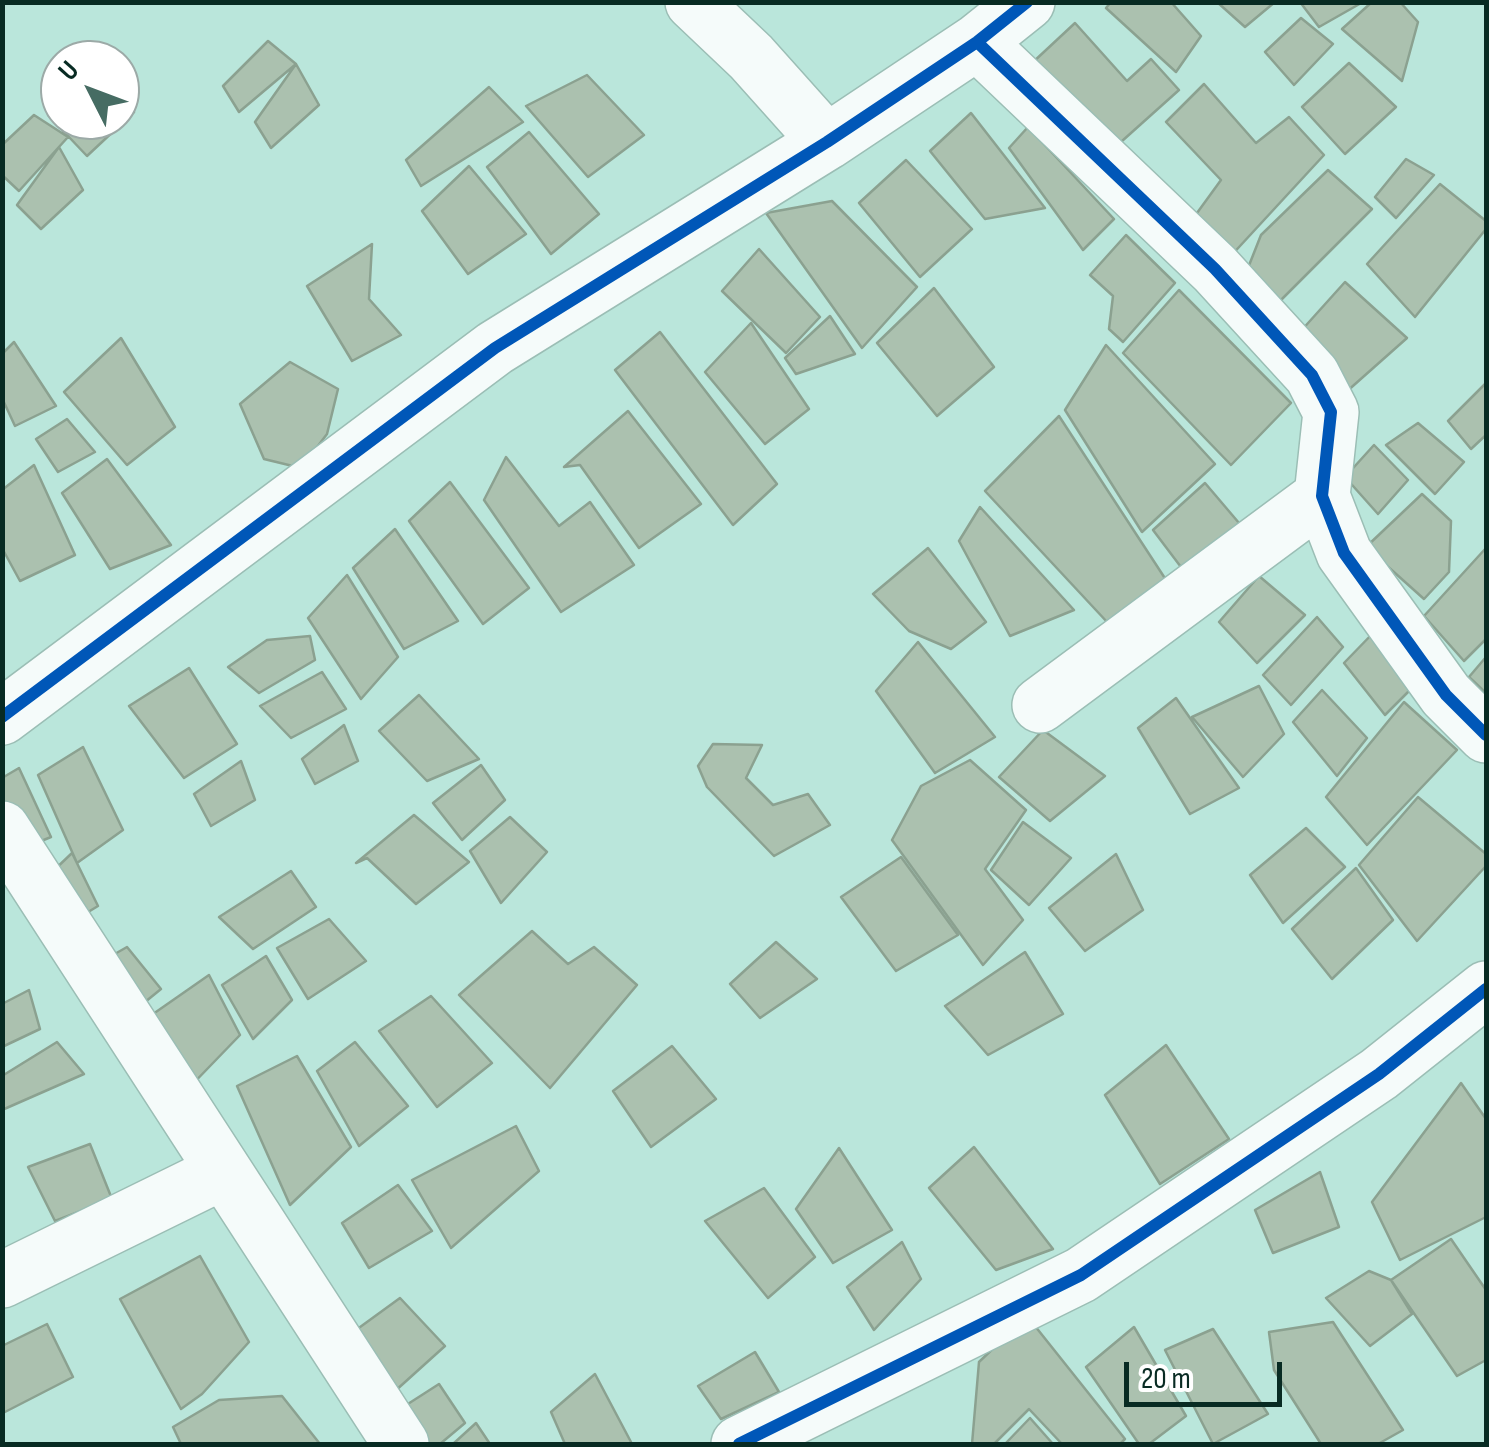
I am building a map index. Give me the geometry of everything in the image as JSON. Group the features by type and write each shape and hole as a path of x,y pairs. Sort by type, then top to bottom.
{"street":[{"path":"693,2 751,56 827,142"},
{"path":"2,716 495,348 827,142 977,42 1027,2"},
{"path":"977,42 1252,306 1312,375 1331,412 1322,496 1344,554 1446,696 1486,734"},
{"path":"1040,705 1322,496"},
{"path":"2,829 401,1444"},
{"path":"739,1444 1080,1276 1379,1074 1486,988"},
{"path":"2,1280 224,1171"}],"building":[{"path":"1111,2 1171,2 1201,36 1176,72 1106,8"},
{"path":"1217,2 1275,2 1245,27"},
{"path":"1300,2 1363,2 1319,27"},
{"path":"1372,2 1400,2 1418,22 1402,81 1342,29"},
{"path":"1301,18 1333,44 1294,85 1265,52"},
{"path":"1075,23 1127,81 1151,59 1179,90 1112,150 1031,64"},
{"path":"268,41 296,64 239,112 223,86"},
{"path":"1349,63 1396,107 1345,154 1302,107"},
{"path":"296,64 319,105 271,148 255,122"},
{"path":"587,75 644,135 588,177 526,106"},
{"path":"1204,84 1256,143 1289,117 1324,155 1228,259 1189,224 1221,180 1166,122"},
{"path":"489,87 523,122 421,186 406,160"},
{"path":"971,113 1045,208 985,219 930,151"},
{"path":"34,115 40,119 40,140 65,140 19,191 2,175 2,145"},
{"path":"1028,127 1114,219 1083,250 1009,148"},
{"path":"529,132 599,214 551,254 487,167"},
{"path":"72,140 104,140 87,156"},
{"path":"59,147 83,190 41,229 17,205"},
{"path":"1406,159 1434,175 1396,218 1375,197"},
{"path":"906,160 972,229 920,277 859,203"},
{"path":"469,166 526,234 468,274 422,211"},
{"path":"1328,170 1372,209 1271,310 1246,273 1261,235"},
{"path":"1440,184 1486,221 1486,229 1415,317 1367,264"},
{"path":"832,201 917,287 862,348 766,213"},
{"path":"1126,235 1175,283 1123,342 1109,329 1113,296 1090,275"},
{"path":"372,244 369,299 401,335 352,361 307,286"},
{"path":"759,249 820,317 786,353 722,291"},
{"path":"1345,282 1407,338 1345,393 1300,332"},
{"path":"934,288 994,367 937,416 877,343"},
{"path":"1179,290 1291,403 1231,465 1123,353"},
{"path":"830,316 855,354 796,374 785,358"},
{"path":"751,323 809,409 765,444 705,372"},
{"path":"660,332 777,484 733,525 615,370"},
{"path":"121,338 175,427 127,465 64,392"},
{"path":"14,342 56,406 15,426 2,398 2,354"},
{"path":"1106,345 1215,464 1142,532 1065,410"},
{"path":"290,362 338,389 327,434 301,468 264,459 240,404"},
{"path":"1486,383 1486,435 1471,449 1448,421"},
{"path":"628,411 701,504 639,548 580,465 564,467"},
{"path":"1059,416 1170,586 1108,623 985,491"},
{"path":"67,419 95,452 58,472 36,439"},
{"path":"1418,423 1464,462 1435,494 1386,445"},
{"path":"1374,445 1408,480 1378,514 1345,477"},
{"path":"506,457 559,526 590,502 634,565 561,612 484,500"},
{"path":"107,459 171,545 110,569 62,493"},
{"path":"34,465 75,555 20,581 2,548 2,490"},
{"path":"450,482 529,588 483,624 409,521"},
{"path":"1205,483 1239,523 1187,575 1153,530"},
{"path":"1422,494 1451,521 1449,572 1424,599 1366,547"},
{"path":"980,507 1074,610 1010,636 959,541"},
{"path":"395,529 458,621 404,649 353,568"},
{"path":"928,548 986,622 951,649 909,631 873,594"},
{"path":"1486,548 1486,639 1464,661 1424,616"},
{"path":"347,575 398,657 361,699 308,618"},
{"path":"1259,576 1305,615 1257,663 1219,622"},
{"path":"1317,617 1343,647 1291,705 1263,675"},
{"path":"1376,630 1413,687 1385,715 1344,663"},
{"path":"310,636 315,660 259,693 228,667 267,640"},
{"path":"918,642 995,737 935,773 876,691"},
{"path":"1486,657 1486,693 1469,677"},
{"path":"189,668 237,744 184,778 129,706"},
{"path":"322,672 346,709 291,738 260,706"},
{"path":"1259,686 1284,734 1243,777 1192,717"},
{"path":"1322,690 1367,738 1337,776 1293,722"},
{"path":"419,695 479,759 427,781 379,731"},
{"path":"1176,698 1239,788 1190,814 1138,728"},
{"path":"1404,702 1457,750 1367,845 1326,797"},
{"path":"344,725 358,761 315,784 302,759"},
{"path":"1043,730 1105,776 1050,821 999,777"},
{"path":"713,744 762,745 746,778 773,805 808,794 830,825 774,856 707,787 698,766"},
{"path":"83,747 123,830 77,863 38,775"},
{"path":"970,760 1026,810 985,869 1023,920 983,965 892,840 921,786"},
{"path":"241,761 255,800 211,826 194,794"},
{"path":"481,765 505,800 462,840 433,803"},
{"path":"19,768 51,837 29,846 2,810 2,778"},
{"path":"1418,797 1486,854 1486,866 1417,941 1359,865"},
{"path":"414,815 469,862 416,904 367,858 356,863"},
{"path":"510,817 547,852 501,903 470,851"},
{"path":"1023,822 1071,858 1029,905 991,870"},
{"path":"1306,828 1345,867 1283,923 1250,875"},
{"path":"72,853 98,906 75,920 49,875"},
{"path":"1116,854 1143,910 1085,951 1049,908"},
{"path":"901,857 958,935 896,971 841,897"},
{"path":"1356,868 1393,920 1332,979 1292,929"},
{"path":"291,871 316,907 253,949 219,917"},
{"path":"329,919 366,961 308,999 277,948"},
{"path":"532,931 568,964 594,947 637,985 550,1088 459,995"},
{"path":"776,942 817,979 760,1018 730,984"},
{"path":"127,947 161,989 134,1011 106,959"},
{"path":"1025,952 1063,1014 988,1055 945,1006"},
{"path":"266,956 292,1000 253,1039 222,985"},
{"path":"209,975 240,1035 183,1094 143,1021"},
{"path":"29,990 40,1029 2,1047 2,1004"},
{"path":"431,996 492,1063 437,1107 379,1031"},
{"path":"57,1042 84,1074 2,1110 2,1076"},
{"path":"355,1042 408,1106 359,1146 317,1071"},
{"path":"1166,1045 1229,1139 1160,1184 1105,1095"},
{"path":"672,1046 716,1099 651,1147 613,1091"},
{"path":"297,1056 351,1147 290,1205 237,1086"},
{"path":"1461,1083 1486,1119 1486,1217 1400,1260 1372,1202"},
{"path":"516,1126 539,1171 451,1248 412,1180"},
{"path":"90,1144 112,1199 55,1221 28,1167"},
{"path":"974,1147 1053,1249 996,1270 929,1188"},
{"path":"839,1148 892,1230 833,1263 796,1209"},
{"path":"1320,1172 1339,1227 1273,1253 1255,1210"},
{"path":"398,1185 432,1231 369,1268 342,1223"},
{"path":"764,1188 815,1257 768,1298 705,1221"},
{"path":"1451,1239 1486,1290 1486,1360 1457,1376 1391,1280"},
{"path":"902,1242 921,1279 874,1330 847,1287"},
{"path":"200,1256 249,1342 202,1394 181,1409 120,1299"},
{"path":"1369,1271 1391,1280 1412,1314 1370,1346 1326,1298"},
{"path":"400,1298 445,1346 384,1401 345,1338"},
{"path":"1027,1316 1125,1439 1120,1444 1062,1444 1029,1409 994,1444 972,1444 979,1362"},
{"path":"1333,1322 1403,1430 1378,1444 1321,1444 1274,1370 1269,1332"},
{"path":"47,1324 73,1377 3,1413 2,1346"},
{"path":"1134,1327 1186,1416 1149,1444 1139,1444 1086,1367"},
{"path":"1213,1329 1268,1414 1213,1444 1165,1350"},
{"path":"755,1352 779,1392 721,1419 698,1386"},
{"path":"595,1374 631,1442 627,1444 565,1444 551,1412"},
{"path":"439,1384 465,1423 440,1444 413,1444 397,1411"},
{"path":"282,1396 320,1444 181,1444 173,1427 219,1400"},
{"path":"1030,1418 1053,1444 1005,1444"},
{"path":"476,1423 490,1444 453,1444"}],"cycle path":[{"path":"2,717 495,348 827,142 977,42 1027,2"},
{"path":"977,42 1215,269 1312,375 1331,412 1322,496 1344,553 1446,695 1486,735"},
{"path":"739,1444 1081,1275 1379,1074 1486,989"}]}
